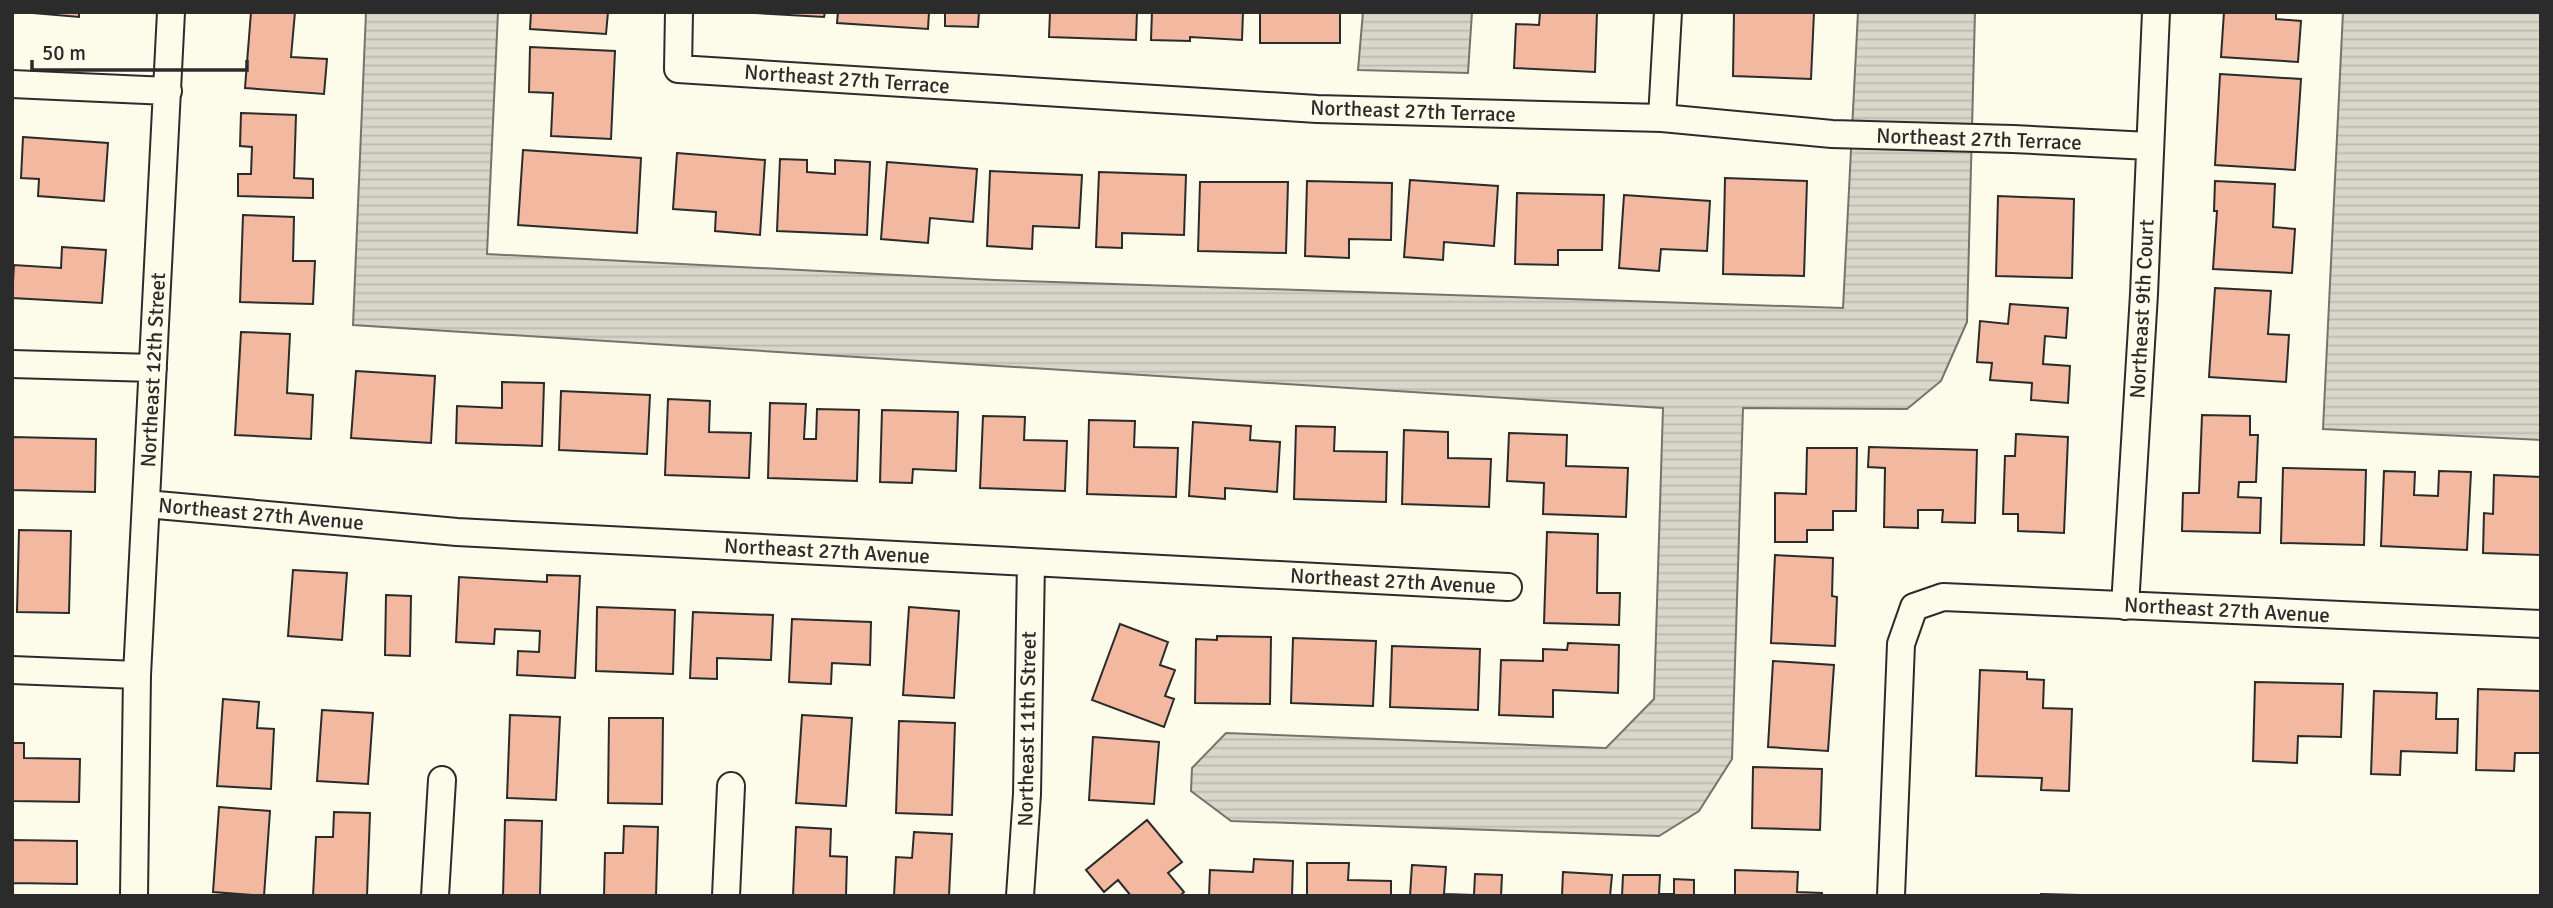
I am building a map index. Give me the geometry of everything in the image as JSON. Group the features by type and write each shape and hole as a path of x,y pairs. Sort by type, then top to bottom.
{"street":[{"name":"Northeast 12th Street","path":"134,896 137,676 171,12"},
{"name":"Northeast 27th Terrace","path":"679,12 678,69 1317,109 1662,118 1832,134 2149,146"},
{"path":"1662,118 1668,12"},
{"name":"Northeast 9th Court","path":"2125,606 2144,294 2156,12"},
{"path":"12,84 168,91"},
{"path":"12,363 153,368"},
{"name":"Northeast 27th Avenue","path":"146,504 457,531 1508,587"},
{"name":"Northeast 11th Street","path":"1020,896 1027,794 1031,562"},
{"name":"Northeast 27th Avenue","path":"1891,896 1901,644 1914,607 1943,597 2541,624"},
{"path":"12,670 137,676"},
{"path":"435,896 442,780"},
{"path":"726,896 731,786"}],"shaded area":[{"path":"366,12 498,12 487,254 994,280 1843,308 1858,12 1975,12 1967,322 1941,381 1907,409 1743,408 1732,759 1699,811 1659,836 1231,821 1191,791 1192,768 1226,733 1606,748 1654,699 1663,408 353,325"},
{"path":"1363,12 1472,12 1468,73 1358,70"},
{"path":"2343,12 2541,12 2541,440 2323,429"}],"building":[{"path":"21,12 79,12 79,17"},
{"path":"251,12 295,12 291,57 327,59 324,94 245,88"},
{"path":"531,12 608,12 606,34 530,29"},
{"path":"736,12 825,12 824,17"},
{"path":"838,12 929,12 928,29 837,23"},
{"path":"945,12 979,12 978,27 945,26"},
{"path":"1050,12 1137,12 1136,40 1049,37"},
{"path":"1152,12 1243,12 1242,40 1190,37 1190,41 1151,40"},
{"path":"1260,12 1340,12 1340,43 1260,43"},
{"path":"1540,12 1597,12 1595,72 1514,68 1516,24 1539,25"},
{"path":"1734,12 1814,12 1811,79 1733,76"},
{"path":"2224,12 2276,12 2276,19 2301,21 2298,62 2221,57"},
{"path":"530,47 615,51 611,139 551,136 553,93 529,92"},
{"path":"2220,74 2301,79 2295,170 2215,165"},
{"path":"241,113 296,115 294,178 313,179 313,198 238,196 238,174 251,174 252,147 240,146"},
{"path":"23,137 108,143 104,201 38,196 39,179 21,178"},
{"path":"523,150 641,158 637,233 518,225"},
{"path":"677,153 765,160 760,235 715,231 716,212 673,209"},
{"path":"780,159 807,160 807,172 835,174 835,160 870,162 867,235 777,231"},
{"path":"887,162 977,169 973,222 930,218 928,243 881,239"},
{"path":"990,171 1082,175 1079,228 1033,226 1032,249 987,246"},
{"path":"1099,172 1186,175 1184,235 1122,233 1122,248 1096,247"},
{"path":"1725,178 1807,181 1804,276 1723,274"},
{"path":"1410,180 1498,186 1494,246 1444,242 1443,260 1404,257"},
{"path":"1307,181 1392,183 1391,240 1349,239 1349,258 1305,256"},
{"path":"2215,181 2275,184 2273,227 2295,229 2292,273 2213,269 2217,211 2214,211"},
{"path":"1200,182 1288,182 1286,253 1198,251"},
{"path":"1517,193 1604,195 1602,250 1558,250 1558,265 1515,264"},
{"path":"1624,195 1710,201 1707,251 1661,249 1659,271 1619,268"},
{"path":"1998,196 2074,199 2072,278 1996,276"},
{"path":"243,215 294,217 293,261 315,261 313,304 240,302"},
{"path":"62,247 106,250 102,303 12,298 14,265 61,268"},
{"path":"2215,288 2271,291 2268,334 2289,335 2286,382 2209,377"},
{"path":"2010,304 2068,308 2066,338 2045,336 2043,364 2070,366 2068,403 2031,400 2032,383 1990,380 1992,363 1977,362 1980,321 2008,324"},
{"path":"241,332 290,334 287,393 313,395 311,439 235,435"},
{"path":"356,371 435,376 431,443 351,438"},
{"path":"502,382 544,383 542,446 456,443 457,406 502,408"},
{"path":"561,391 650,395 647,454 559,450"},
{"path":"668,399 710,401 709,432 751,433 749,478 665,475"},
{"path":"770,403 806,404 804,439 816,439 817,409 859,410 857,481 768,478"},
{"path":"882,410 958,412 956,471 913,469 912,483 880,482"},
{"path":"2202,415 2250,416 2250,435 2258,435 2256,482 2239,482 2238,497 2261,498 2260,533 2182,531 2183,493 2199,493"},
{"path":"983,416 1025,417 1024,440 1067,441 1065,491 980,488"},
{"path":"1089,420 1135,421 1134,447 1178,448 1176,497 1087,494"},
{"path":"1193,422 1251,426 1250,440 1280,442 1277,492 1225,488 1225,499 1189,496"},
{"path":"1296,426 1335,427 1334,451 1387,452 1386,502 1294,499"},
{"path":"1404,430 1448,432 1448,458 1491,459 1489,507 1402,504"},
{"path":"1509,433 1567,435 1566,466 1628,468 1626,517 1543,514 1544,483 1507,481"},
{"path":"2016,434 2068,437 2064,533 2018,531 2018,514 2003,514 2005,456 2015,456"},
{"path":"12,437 96,439 95,492 12,490"},
{"path":"1869,447 1977,450 1975,523 1942,522 1943,510 1918,510 1918,528 1884,527 1885,468 1868,467"},
{"path":"1807,448 1857,448 1856,511 1833,511 1833,530 1807,530 1807,542 1775,542 1775,493 1806,494"},
{"path":"2283,468 2366,470 2364,545 2281,543"},
{"path":"2384,471 2415,472 2414,495 2438,496 2439,471 2471,472 2467,550 2381,546"},
{"path":"2494,475 2541,477 2541,555 2483,553 2484,513 2493,514"},
{"path":"19,530 71,531 69,613 17,612"},
{"path":"1547,532 1598,534 1597,593 1620,593 1619,625 1544,623"},
{"path":"1775,555 1833,558 1832,596 1837,597 1835,646 1771,643"},
{"path":"293,570 347,573 342,640 288,636"},
{"path":"547,575 580,576 575,678 517,675 518,651 539,652 540,631 495,629 494,644 456,642 459,577 547,582"},
{"path":"386,595 411,596 410,656 385,655"},
{"path":"597,607 675,610 673,674 596,671"},
{"path":"909,607 959,611 954,698 903,695"},
{"path":"693,612 773,615 771,660 717,658 717,679 690,678"},
{"path":"792,619 871,622 870,665 832,663 831,684 789,682"},
{"path":"1120,624 1168,642 1160,665 1175,670 1165,696 1174,699 1164,727 1092,700"},
{"path":"1217,636 1271,637 1270,704 1195,703 1196,639 1217,640"},
{"path":"1293,638 1376,641 1373,706 1291,703"},
{"path":"1568,643 1619,645 1618,693 1553,690 1553,717 1499,715 1501,660 1543,661 1543,649 1567,650"},
{"path":"1392,646 1480,649 1478,710 1390,707"},
{"path":"1773,661 1834,665 1828,751 1768,747"},
{"path":"1980,670 2027,672 2027,679 2044,680 2043,708 2072,709 2069,791 2041,790 2042,778 1976,776"},
{"path":"2255,682 2343,684 2341,737 2298,736 2297,763 2253,761"},
{"path":"2478,689 2541,691 2541,753 2515,753 2514,771 2476,770"},
{"path":"2374,691 2437,693 2436,719 2458,719 2457,753 2401,751 2400,775 2371,774"},
{"path":"223,699 259,702 257,728 274,729 271,789 217,786"},
{"path":"322,710 373,713 368,784 317,781"},
{"path":"510,715 560,717 556,800 507,798"},
{"path":"802,715 852,718 846,806 796,803"},
{"path":"609,718 663,718 662,804 608,803"},
{"path":"899,721 955,723 952,815 896,813"},
{"path":"1093,737 1159,742 1154,804 1089,800"},
{"path":"12,743 24,743 24,758 80,759 79,802 12,801"},
{"path":"1753,767 1822,769 1820,830 1752,828"},
{"path":"219,807 270,811 264,896 213,892"},
{"path":"334,812 370,813 367,896 313,896 316,837 333,837"},
{"path":"505,820 542,821 540,896 503,896"},
{"path":"1147,820 1182,862 1168,873 1184,892 1180,896 1131,896 1118,880 1104,892 1086,870"},
{"path":"624,826 658,827 656,896 604,896 605,853 623,853"},
{"path":"796,827 831,829 830,856 847,857 846,896 793,896"},
{"path":"914,832 952,834 949,896 894,896 896,857 912,858"},
{"path":"12,840 77,841 77,884 13,883 12,895"},
{"path":"1254,859 1293,861 1292,896 1209,896 1210,870 1253,872"},
{"path":"1307,863 1349,863 1348,880 1391,881 1391,896 1307,896"},
{"path":"1412,865 1446,867 1444,894 1474,895 1475,874 1502,875 1501,896 1410,896"},
{"path":"1735,870 1798,872 1797,892 1822,893 1822,896 1735,896"},
{"path":"1563,872 1612,875 1610,896 1562,896"},
{"path":"1623,875 1660,875 1659,894 1674,894 1674,879 1694,880 1694,896 1622,896"},
{"path":"2041,894 2119,896 2041,896"}]}
